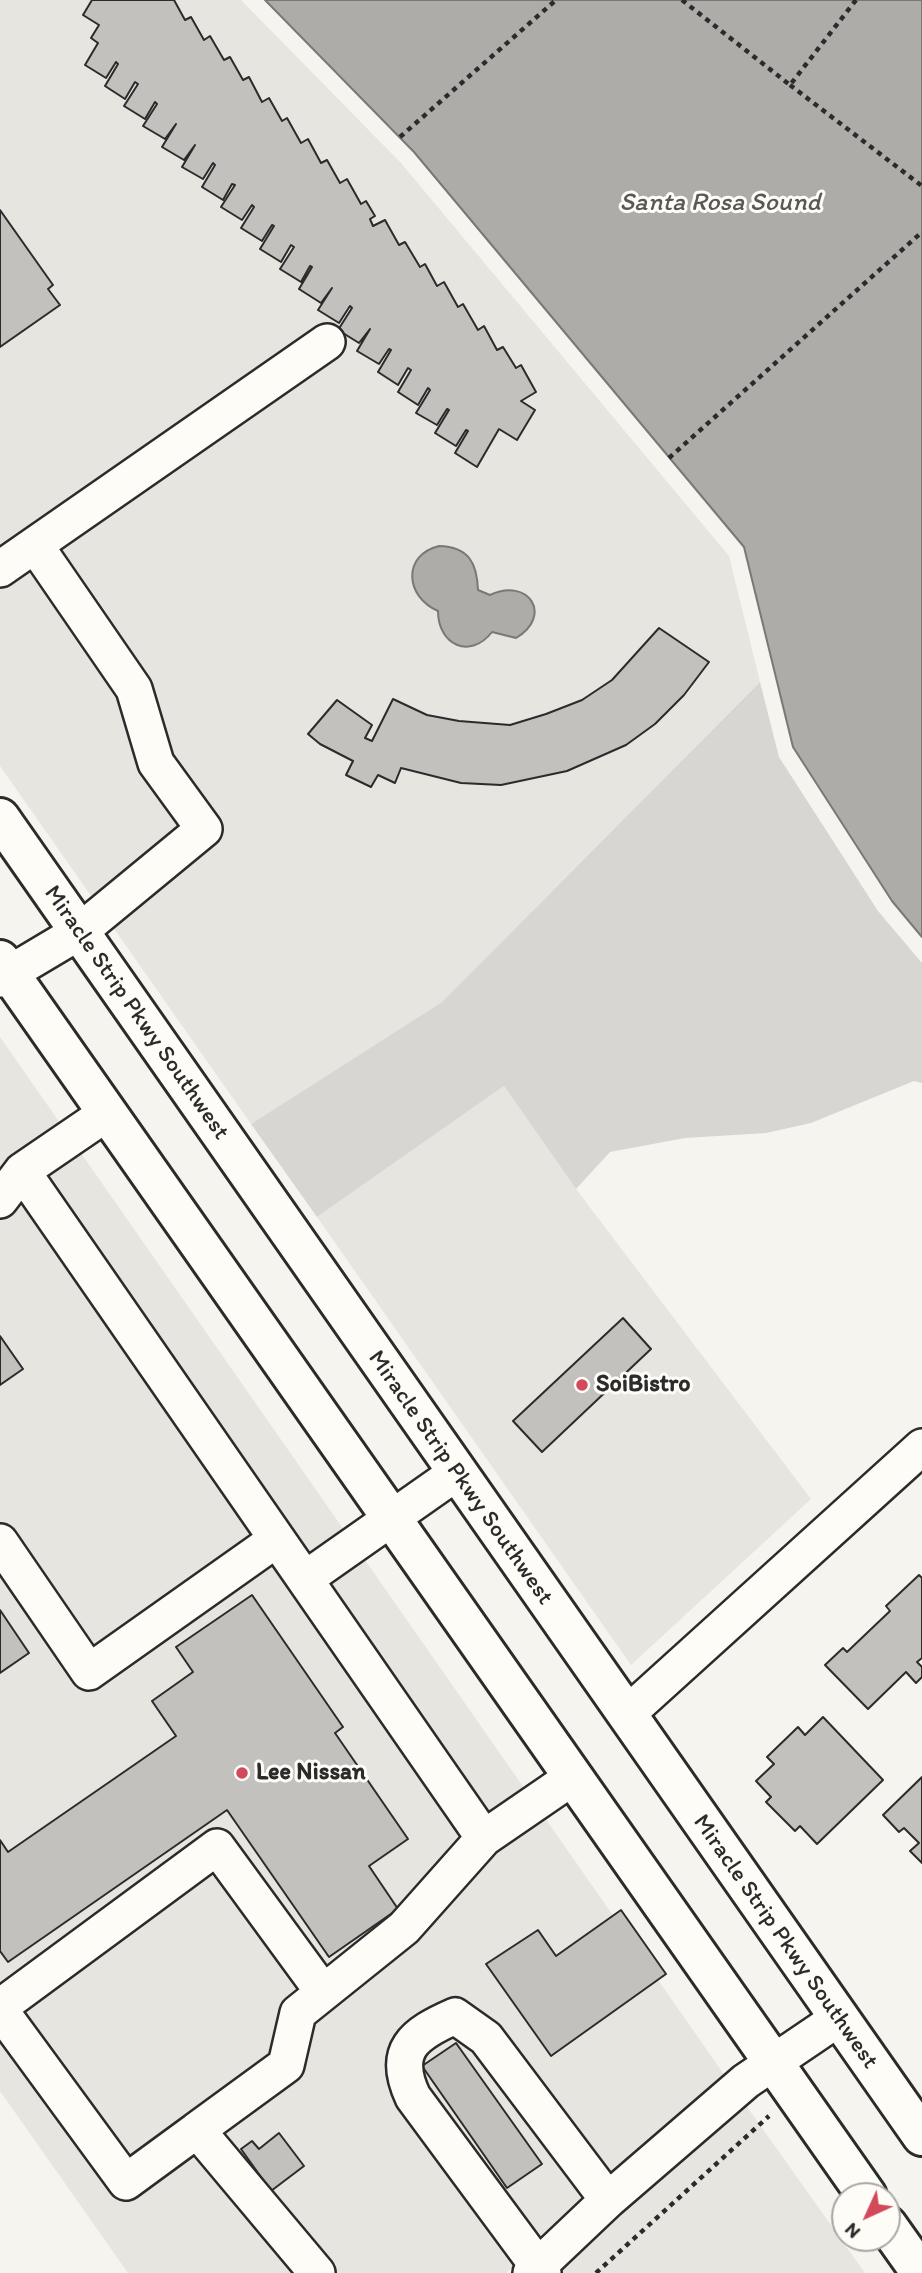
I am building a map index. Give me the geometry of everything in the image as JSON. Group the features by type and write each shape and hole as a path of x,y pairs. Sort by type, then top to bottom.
{"highway":[{"name":"Miracle Strip Pkwy Southwest","path":"0,818 839,2018 917,2116"},
{"path":"3,971 107,1113 857,2182"},
{"path":"901,2245 921,2273"}],"street":[{"path":"0,569 327,342"},
{"path":"3,971 79,932 204,830 156,763 134,689 35,545"},
{"path":"0,1200 22,1171 107,1113"},
{"path":"22,1171 485,1838"},
{"path":"626,1715 922,1447"},
{"path":"305,1579 456,1472"},
{"path":"0,1542 89,1672 277,1539"},
{"path":"323,1992 217,1847 0,2008 126,2182 286,2065 298,2013 404,1928 485,1838 573,1777"},
{"path":"608,2200 486,2038 473,2026 455,2016 425,2029 406,2052 403,2076 413,2097 537,2271 608,2200 746,2081 839,2018"},
{"path":"197,2130 317,2273"}],"path":[{"path":"400,137 556,0"},
{"path":"682,0 922,186"},
{"path":"790,85 856,0"},
{"path":"669,458 922,232"},
{"path":"596,2273 769,2116"}],"shaded area":[{"path":"0,0 241,0 401,163 729,556 760,682 442,1002 251,1124 0,766"},
{"path":"760,682 779,757 878,911 922,963 922,1083 914,1081 811,1123 766,1133 685,1138 610,1152 576,1189 504,1086 317,1217 251,1124 442,1002"},
{"path":"0,1037 725,2076 596,2187 506,2273 128,2273 0,2091"},
{"path":"504,1086 576,1189 811,1499 631,1665 317,1217"},
{"path":"745,2104 831,2225 831,2252 850,2252 865,2273 556,2273 619,2213"}],"water":[{"name":"Santa Rosa Sound","path":"265,0 922,0 922,937 892,901 793,747 744,547 414,152"},
{"path":"439,546 458,550 469,558 476,572 478,590 490,595 515,591 525,595 534,610 533,619 527,629 516,638 492,632 483,641 465,647 449,640 439,623 438,611 427,605 419,596 412,577 419,558"}],"building":[{"path":"92,0 174,0 185,20 191,17 204,40 210,36 224,60 230,57 243,80 249,77 262,102 269,98 282,121 287,118 301,143 308,139 321,163 327,160 340,183 347,179 361,204 366,201 375,216 370,219 373,226 385,220 399,245 405,242 420,267 425,264 437,286 444,282 458,307 463,304 478,330 484,326 497,350 503,347 516,368 521,365 536,392 521,401 535,410 517,440 499,429 477,467 455,453 468,431 466,430 456,446 435,433 449,410 447,409 437,425 416,413 430,390 428,388 418,405 398,392 411,370 408,368 398,385 378,372 391,350 389,349 379,364 357,351 370,329 359,343 338,330 352,308 350,306 339,323 318,310 332,288 321,303 299,289 312,267 310,266 301,282 280,269 294,247 291,245 281,262 260,249 274,226 272,225 262,241 241,228 254,207 252,205 242,220 221,207 235,185 232,184 223,200 202,187 215,165 213,163 203,179 182,167 195,145 184,160 162,147 176,124 165,139 143,126 157,104 155,102 145,119 124,106 138,84 135,82 125,99 105,86 118,64 116,62 106,78 85,65 98,43 91,38 99,25 83,15"},
{"path":"0,210 53,285 48,289 60,305 0,347"},
{"path":"659,628 709,662 684,695 655,724 626,745 567,771 501,785 461,783 401,768 395,783 378,775 371,787 346,775 353,761 320,744 308,734 337,700 372,725 365,738 372,741 393,699 427,715 459,721 510,725 582,700 612,680"},
{"name":"SoiBistro","path":"623,1318 651,1349 542,1452 513,1421"},
{"path":"0,1336 23,1369 0,1385"},
{"path":"919,1575 922,1578 922,1658 917,1662 922,1667 922,1677 916,1683 906,1672 868,1709 825,1665 843,1648 847,1652 890,1611 886,1606"},
{"name":"Lee Nissan","path":"252,1595 343,1727 335,1733 408,1839 369,1866 398,1909 329,1957 227,1810 8,1962 0,1951 0,1840 8,1852 176,1736 152,1701 193,1672 176,1647"},
{"path":"0,1610 29,1653 0,1673"},
{"path":"823,1717 883,1780 817,1844 800,1826 795,1831 766,1802 771,1797 756,1781 774,1764 767,1757 798,1727 805,1735"},
{"path":"922,1777 922,1863 910,1851 919,1843 904,1828 899,1832 883,1815"},
{"path":"621,1910 666,1974 551,2056 486,1964 538,1930 556,1956"},
{"path":"456,2043 542,2164 507,2188 422,2066"},
{"path":"279,2133 304,2166 271,2191 241,2149 252,2141 259,2149"}],"place":[{"name":"SoiBistro","path":"582,1385"},
{"name":"Lee Nissan","path":"242,1773"}]}
